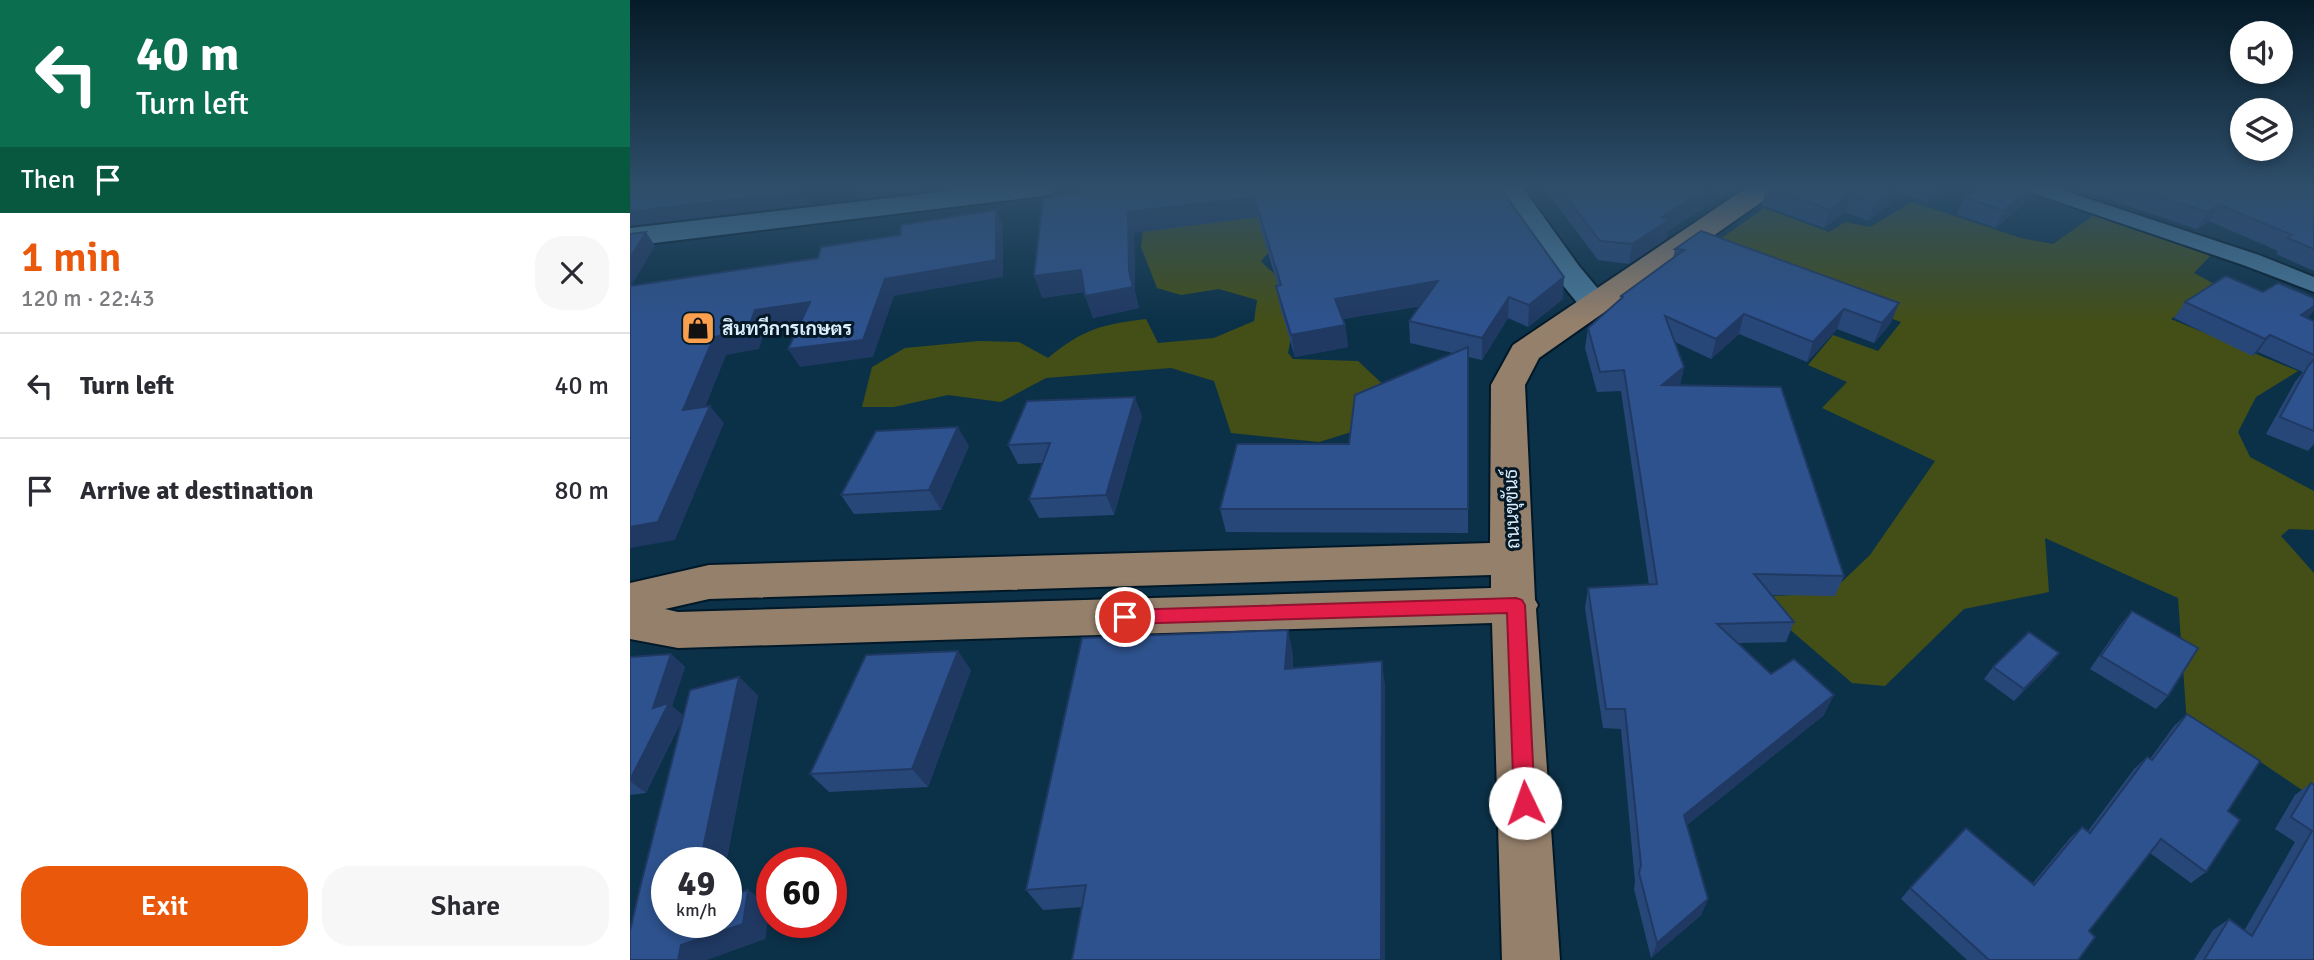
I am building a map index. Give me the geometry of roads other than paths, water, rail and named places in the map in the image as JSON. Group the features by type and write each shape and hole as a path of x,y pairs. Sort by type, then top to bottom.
{"main road":[{"name":"ถนนขุขันธ์","path":"1531,960 1508,385 1525,352 1698,233"},
{"path":"630,600 709,582 1514,582"},
{"path":"630,621 678,630 1514,582"}],"street":[{"path":"630,237 666,233"},
{"path":"1541,233 1594,303"},
{"path":"2170,233 2314,285"}],"place":[{"name":"สินทวีการเกษตร","path":"698,328"}]}
